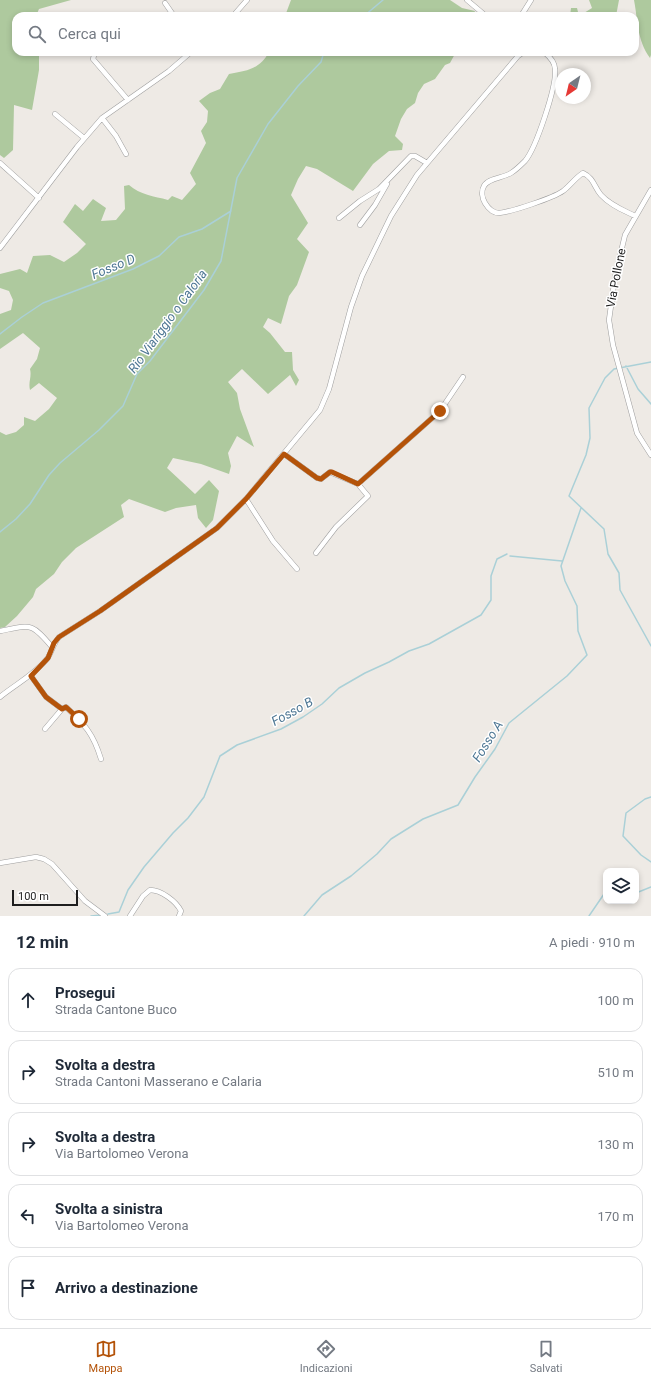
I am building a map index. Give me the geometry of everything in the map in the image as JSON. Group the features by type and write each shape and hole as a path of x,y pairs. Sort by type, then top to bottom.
{"street":[{"path":"236,12 247,0"},
{"path":"467,0 481,12"},
{"path":"524,12 531,0"},
{"path":"165,3 171,12"},
{"path":"94,56 93,59 128,100"},
{"path":"0,248 84,138 102,118 186,56"},
{"path":"0,697 31,676 48,658 52,647 59,637 100,611 217,528 246,499 284,454 322,405 330,389 351,307 362,276 391,216 408,188 427,163 518,56"},
{"path":"548,56 555,68 555,80 534,146 525,161 511,173 486,182 483,187 483,200 487,207 492,211 499,213 551,198 562,192 583,173 591,178 601,195 610,202 635,216"},
{"path":"54,114 84,138"},
{"path":"102,118 116,136 126,154"},
{"path":"360,225 375,205 388,182 411,156 416,156 427,163"},
{"path":"0,163 39,198"},
{"path":"339,218 388,182"},
{"name":"Via Pollone","path":"651,190 625,235 609,309 610,332 637,433 651,456"},
{"path":"358,484 440,411 463,377"},
{"path":"284,454 317,478 321,479 332,472 358,484 368,496 336,527 316,553"},
{"path":"246,499 274,541 297,569"},
{"path":"0,631 28,626 34,628 52,647"},
{"path":"31,676 46,697 62,709"},
{"path":"45,729 62,709 66,707 90,731 95,739 101,759"},
{"path":"0,863 36,857 44,859 52,864 85,901 105,916"},
{"path":"130,916 143,896 150,890 158,890 178,906 180,914"}],"green space":[{"path":"0,0 71,0 39,9 38,12 12,12 12,56 39,56 39,70 32,110 14,105 13,150 4,158 0,155"},
{"path":"291,0 450,0 462,8 475,11 475,12 286,12"},
{"path":"589,0 619,0 617,12 586,12 592,8"},
{"path":"634,0 651,0 650,58 640,37 639,12 636,12"},
{"path":"571,8 577,8 578,12 570,12"},
{"path":"266,56 454,56 450,63 445,65 435,79 424,84 418,93 415,103 407,109 401,119 395,136 403,144 402,150 389,151 373,164 353,191 317,169 306,166 298,179 291,195 308,223 297,239 309,252 297,285 289,296 281,324 268,318 263,327 270,333 285,352 292,352 293,370 299,380 296,386 290,375 268,394 242,369 228,382 237,393 240,409 254,447 237,436 228,453 231,466 229,474 201,464 173,458 167,468 195,494 209,480 219,491 213,520 206,528 198,518 196,505 176,508 165,512 129,499 121,505 124,517 76,548 62,562 54,574 36,589 33,597 17,616 5,627 0,628 0,432 6,435 16,432 24,425 24,417 35,421 49,409 57,398 39,383 30,390 30,369 37,359 40,348 23,333 0,349 0,314 11,310 13,300 9,291 0,288 0,274 20,269 27,273 33,256 50,255 64,262 77,253 86,244 63,222 75,204 83,211 93,199 106,208 101,221 116,220 125,209 124,186 129,185 142,193 168,200 172,196 182,200 196,184 190,173 206,143 201,131 207,122 208,111 199,101 210,93 220,89 229,74 242,72 257,66"}],"waterway":[{"name":"Rio Viariggio o Caloria","path":"369,12 383,0"},
{"name":"Rio Viariggio o Caloria","path":"0,532 16,519 30,504 49,475 60,463 99,430 123,406 137,374 150,361 204,290 221,261 237,178 268,124 298,86 321,62 323,56"},
{"name":"Fosso D","path":"0,334 43,303 133,269 159,256 179,237 202,229 231,211"},
{"path":"651,362 614,369 605,378 589,408 590,438 586,455 569,496 604,529 608,554 619,573 620,590 651,646"},
{"path":"626,366 638,389 651,404"},
{"name":"Fosso A","path":"304,916 322,895 351,876 377,854 391,839 423,819 458,805 475,777 495,749 509,723 567,676 587,655 578,631 577,606 565,581 561,566 581,508"},
{"name":"Fosso B","path":"108,914 119,912 128,890 144,867 188,818 204,797 220,756 237,745 281,729 303,717 322,704 339,688 365,673 409,651 429,644 481,615 491,600 491,576 497,559 507,554"},
{"name":"Fosso B","path":"510,556 562,561"},
{"path":"651,797 645,799 626,813 623,836 641,855 651,862"},
{"path":"639,892 651,887"},
{"path":"589,916 603,895"},
{"name":"Fosso B","path":"91,916 101,915"}],"route":[{"path":"79,719 66,707 62,709 46,697 31,676 48,658 54,643 59,637 167,565 217,528 246,499 284,454 317,478 321,479 332,472 358,484 385,462 440,411"}]}
